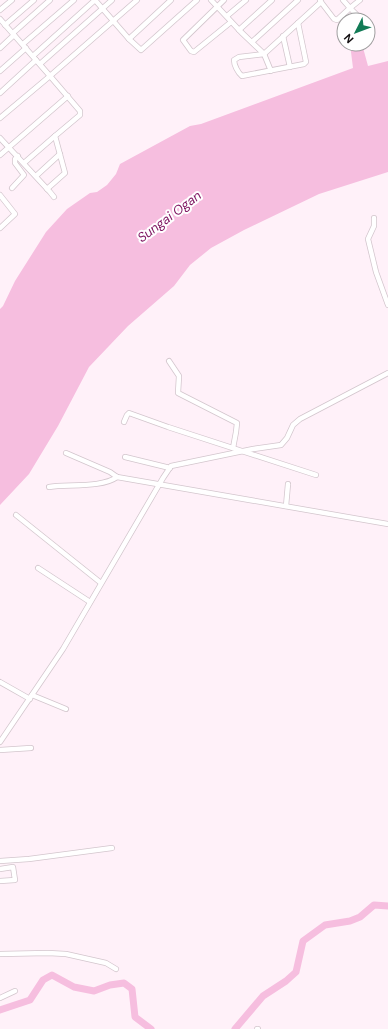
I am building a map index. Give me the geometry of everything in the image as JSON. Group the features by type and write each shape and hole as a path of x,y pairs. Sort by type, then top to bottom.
{"street":[{"path":"0,10 12,0"},
{"path":"24,163 81,113 68,96 2,22 34,0"},
{"path":"0,48 50,0"},
{"path":"0,71 24,46 74,0"},
{"path":"33,56 95,0 140,50 142,50 197,0"},
{"path":"0,93 112,0"},
{"path":"0,118 137,0"},
{"path":"129,39 171,0"},
{"path":"211,0 264,54 271,71"},
{"path":"224,0 184,39 191,51 194,52 231,22"},
{"path":"227,16 246,0"},
{"path":"239,30 272,0"},
{"path":"252,42 298,0"},
{"path":"343,0 352,12"},
{"path":"298,23 306,62 304,64 242,76 239,74 234,60 240,57 264,54 320,1 334,19 338,20 360,0"},
{"path":"283,36 290,67"},
{"path":"0,155 68,96"},
{"path":"47,188 65,173 56,136"},
{"path":"0,138 54,197"},
{"path":"36,176 60,154"},
{"path":"12,188 24,175 15,163 15,159 18,156"},
{"path":"0,195 15,214 0,228"},
{"path":"0,204 4,200"},
{"path":"374,218 374,226 368,239 376,272 388,305"},
{"path":"169,361 179,379 178,393 236,422 237,424 233,448"},
{"path":"0,742 63,649 171,466 243,451 281,445 287,438 293,425 300,419 388,373"},
{"path":"124,422 129,413 316,475"},
{"path":"66,453 110,472 117,477 286,505 388,524"},
{"path":"125,457 169,469"},
{"path":"49,487 110,482 117,477"},
{"path":"286,505 288,484"},
{"path":"16,515 101,583"},
{"path":"38,568 90,602"},
{"path":"0,682 31,697 66,709"},
{"path":"0,750 30,748"},
{"path":"0,861 29,859 112,848"},
{"path":"0,869 13,867 15,880 0,881"},
{"path":"0,954 68,954 106,963 116,969"},
{"path":"0,998 15,991"}],"water":[{"name":"Sungai Ogan","path":"351,52 364,52 368,66 388,61 388,172 319,194 244,230 211,248 190,265 174,286 128,326 89,367 58,426 29,474 0,505 0,309 3,306 15,281 46,232 67,209 90,193 97,192 107,185 116,174 120,164 190,126 201,124 353,68"}],"waterway":[{"path":"235,1029 263,996 286,981 296,972 303,941 325,925 350,921 360,917 374,905 388,906"},
{"path":"0,1010 30,1000 43,980 52,975 74,987 94,991 110,985 124,983 132,989 135,1017 151,1029"}]}
